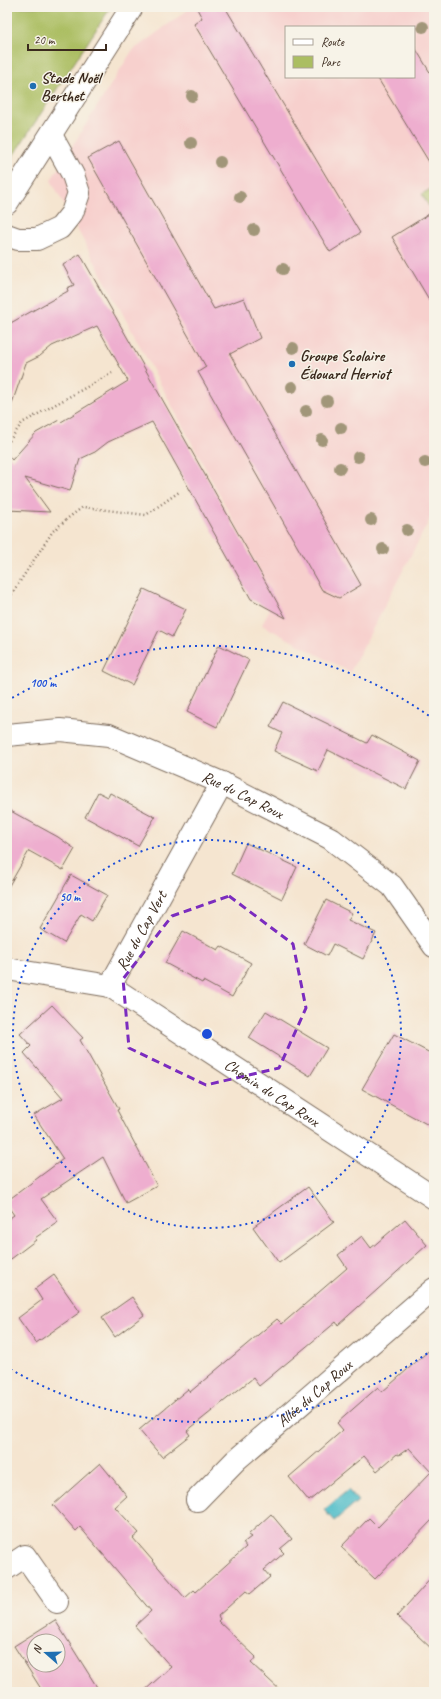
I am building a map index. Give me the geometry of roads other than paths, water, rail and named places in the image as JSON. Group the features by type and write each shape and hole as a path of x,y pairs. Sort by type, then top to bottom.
{"street":[{"path":"7,203 132,7"},
{"path":"7,235 18,239 37,239 60,228 72,213 79,192 73,175 50,135"},
{"name":"Rue du Cap Roux","path":"7,735 60,730 109,735 222,783 330,838 392,886 434,946"},
{"name":"Rue du Cap Vert","path":"7,969 110,986 222,783"},
{"name":"Chemin du Cap Roux","path":"110,986 434,1198"},
{"name":"Allée du Cap Roux","path":"197,1500 236,1460 434,1289"},
{"path":"7,1568 25,1556 57,1602"}],"water":[{"path":"348,1490 358,1501 334,1521 324,1510"}],"place":[{"name":"Stade Noël Berthet","path":"33,86"},
{"name":"Groupe Scolaire Édouard Herriot","path":"292,364"}]}
